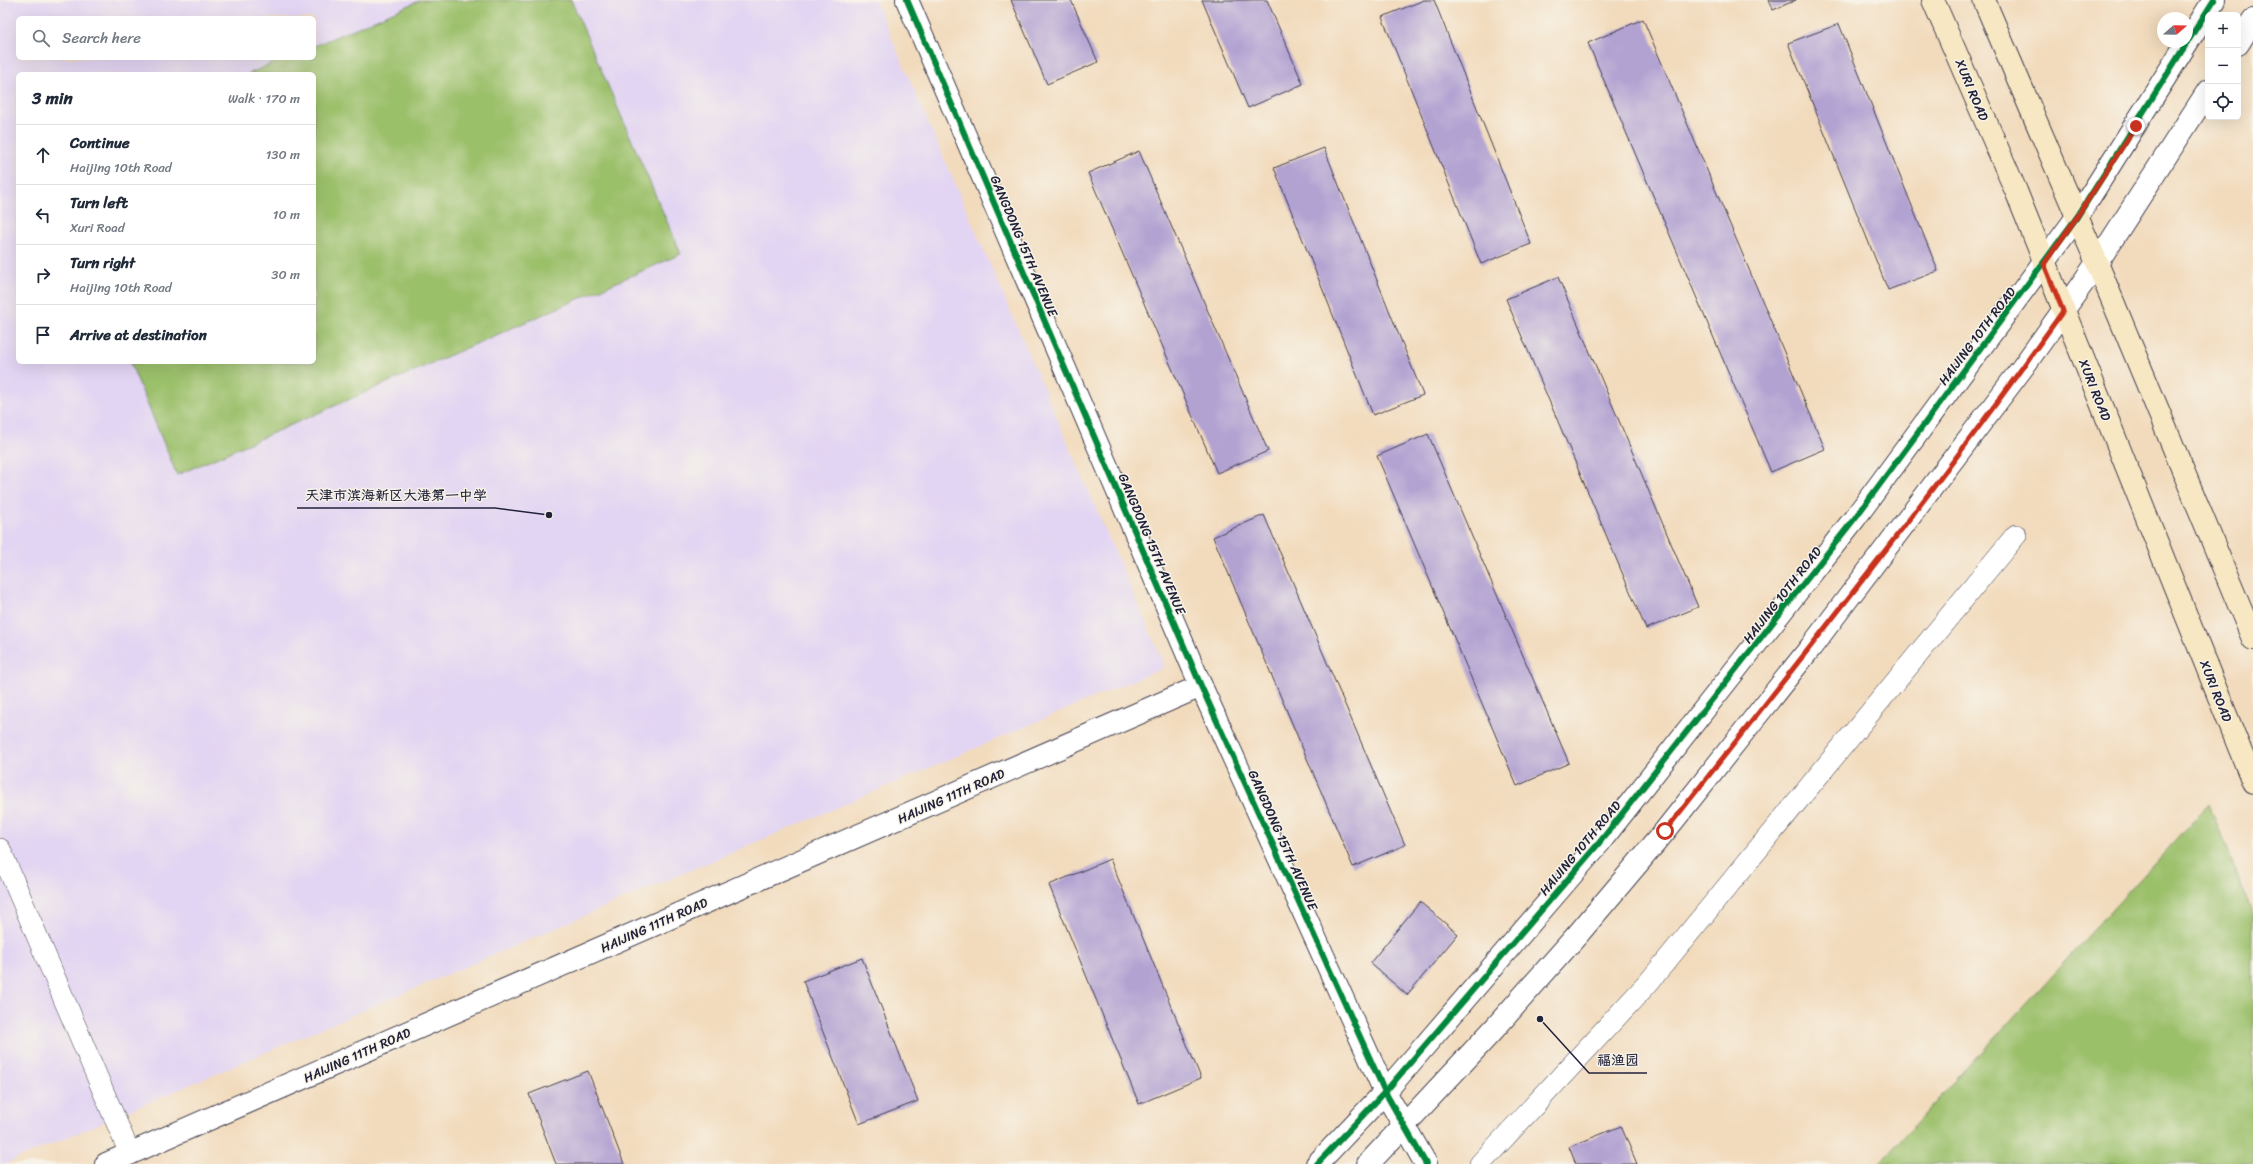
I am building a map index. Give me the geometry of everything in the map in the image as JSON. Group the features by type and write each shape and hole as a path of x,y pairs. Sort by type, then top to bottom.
{"main road":[{"name":"XURI ROAD","path":"1933,0 2016,190 2044,264 2253,782"},
{"path":"1984,0 2097,263 2253,639"}],"street":[{"name":"GANGDONG 15TH AVENUE","path":"907,0 1201,686 1385,1092 1426,1164"},
{"name":"HAIJING 10TH ROAD","path":"1317,1164 1385,1092 1565,883 1681,742 1855,518 2044,264 2077,217 2214,0"},
{"path":"2241,39 2253,20"},
{"path":"1368,1164 1494,1029 1665,831 1811,647 2023,367 2097,263 2205,96"},
{"name":"HAIJING 11TH ROAD","path":"106,1164 1201,686"}],"lane":[{"path":"1480,1164 1648,983 2016,535"},
{"path":"0,849 130,1154"}],"shaded area":[{"path":"0,0 875,0 1165,667 5,1164 0,1164"}],"green space":[{"path":"421,0 571,0 681,254 177,475 131,364 316,364 316,72 253,72 280,60 316,60 316,45"},
{"path":"2209,804 2253,915 2253,1164 1879,1164"}],"building":[{"path":"1011,0 1071,0 1098,62 1047,84"},
{"path":"1202,0 1267,0 1303,84 1248,108"},
{"path":"1424,0 1434,0 1531,244 1481,264 1382,17"},
{"path":"1769,0 1796,0 1773,10"},
{"path":"1643,19 1825,449 1771,472 1588,43"},
{"path":"1839,24 1938,271 1888,290 1788,43"},
{"path":"1324,148 1423,395 1373,415 1274,168"},
{"path":"1139,151 1268,451 1217,473 1088,173"},
{"path":"1558,277 1698,607 1646,629 1506,299"},
{"path":"1428,434 1569,763 1517,786 1377,456"},
{"path":"1264,515 1405,845 1353,867 1213,537"},
{"path":"1110,859 1201,1078 1139,1104 1049,885"},
{"path":"1420,902 1458,934 1407,995 1370,963"},
{"path":"862,958 918,1101 859,1124 803,981"},
{"path":"588,1071 624,1164 556,1164 529,1094"},
{"path":"1621,1126 1637,1164 1576,1164 1569,1147"}],"cycle path":[{"path":"907,0 1201,686 1385,1092 1426,1164"},
{"path":"1317,1164 1385,1092 1599,843 1855,518 2077,217 2214,0"}],"place":[{"name":"天津市滨海新区大港第一中学","path":"549,515"},
{"name":"福渔园","path":"1540,1019"}],"route":[{"path":"1665,831 1811,647 2023,367 2063,311 2044,264 2077,217 2136,126"}]}
